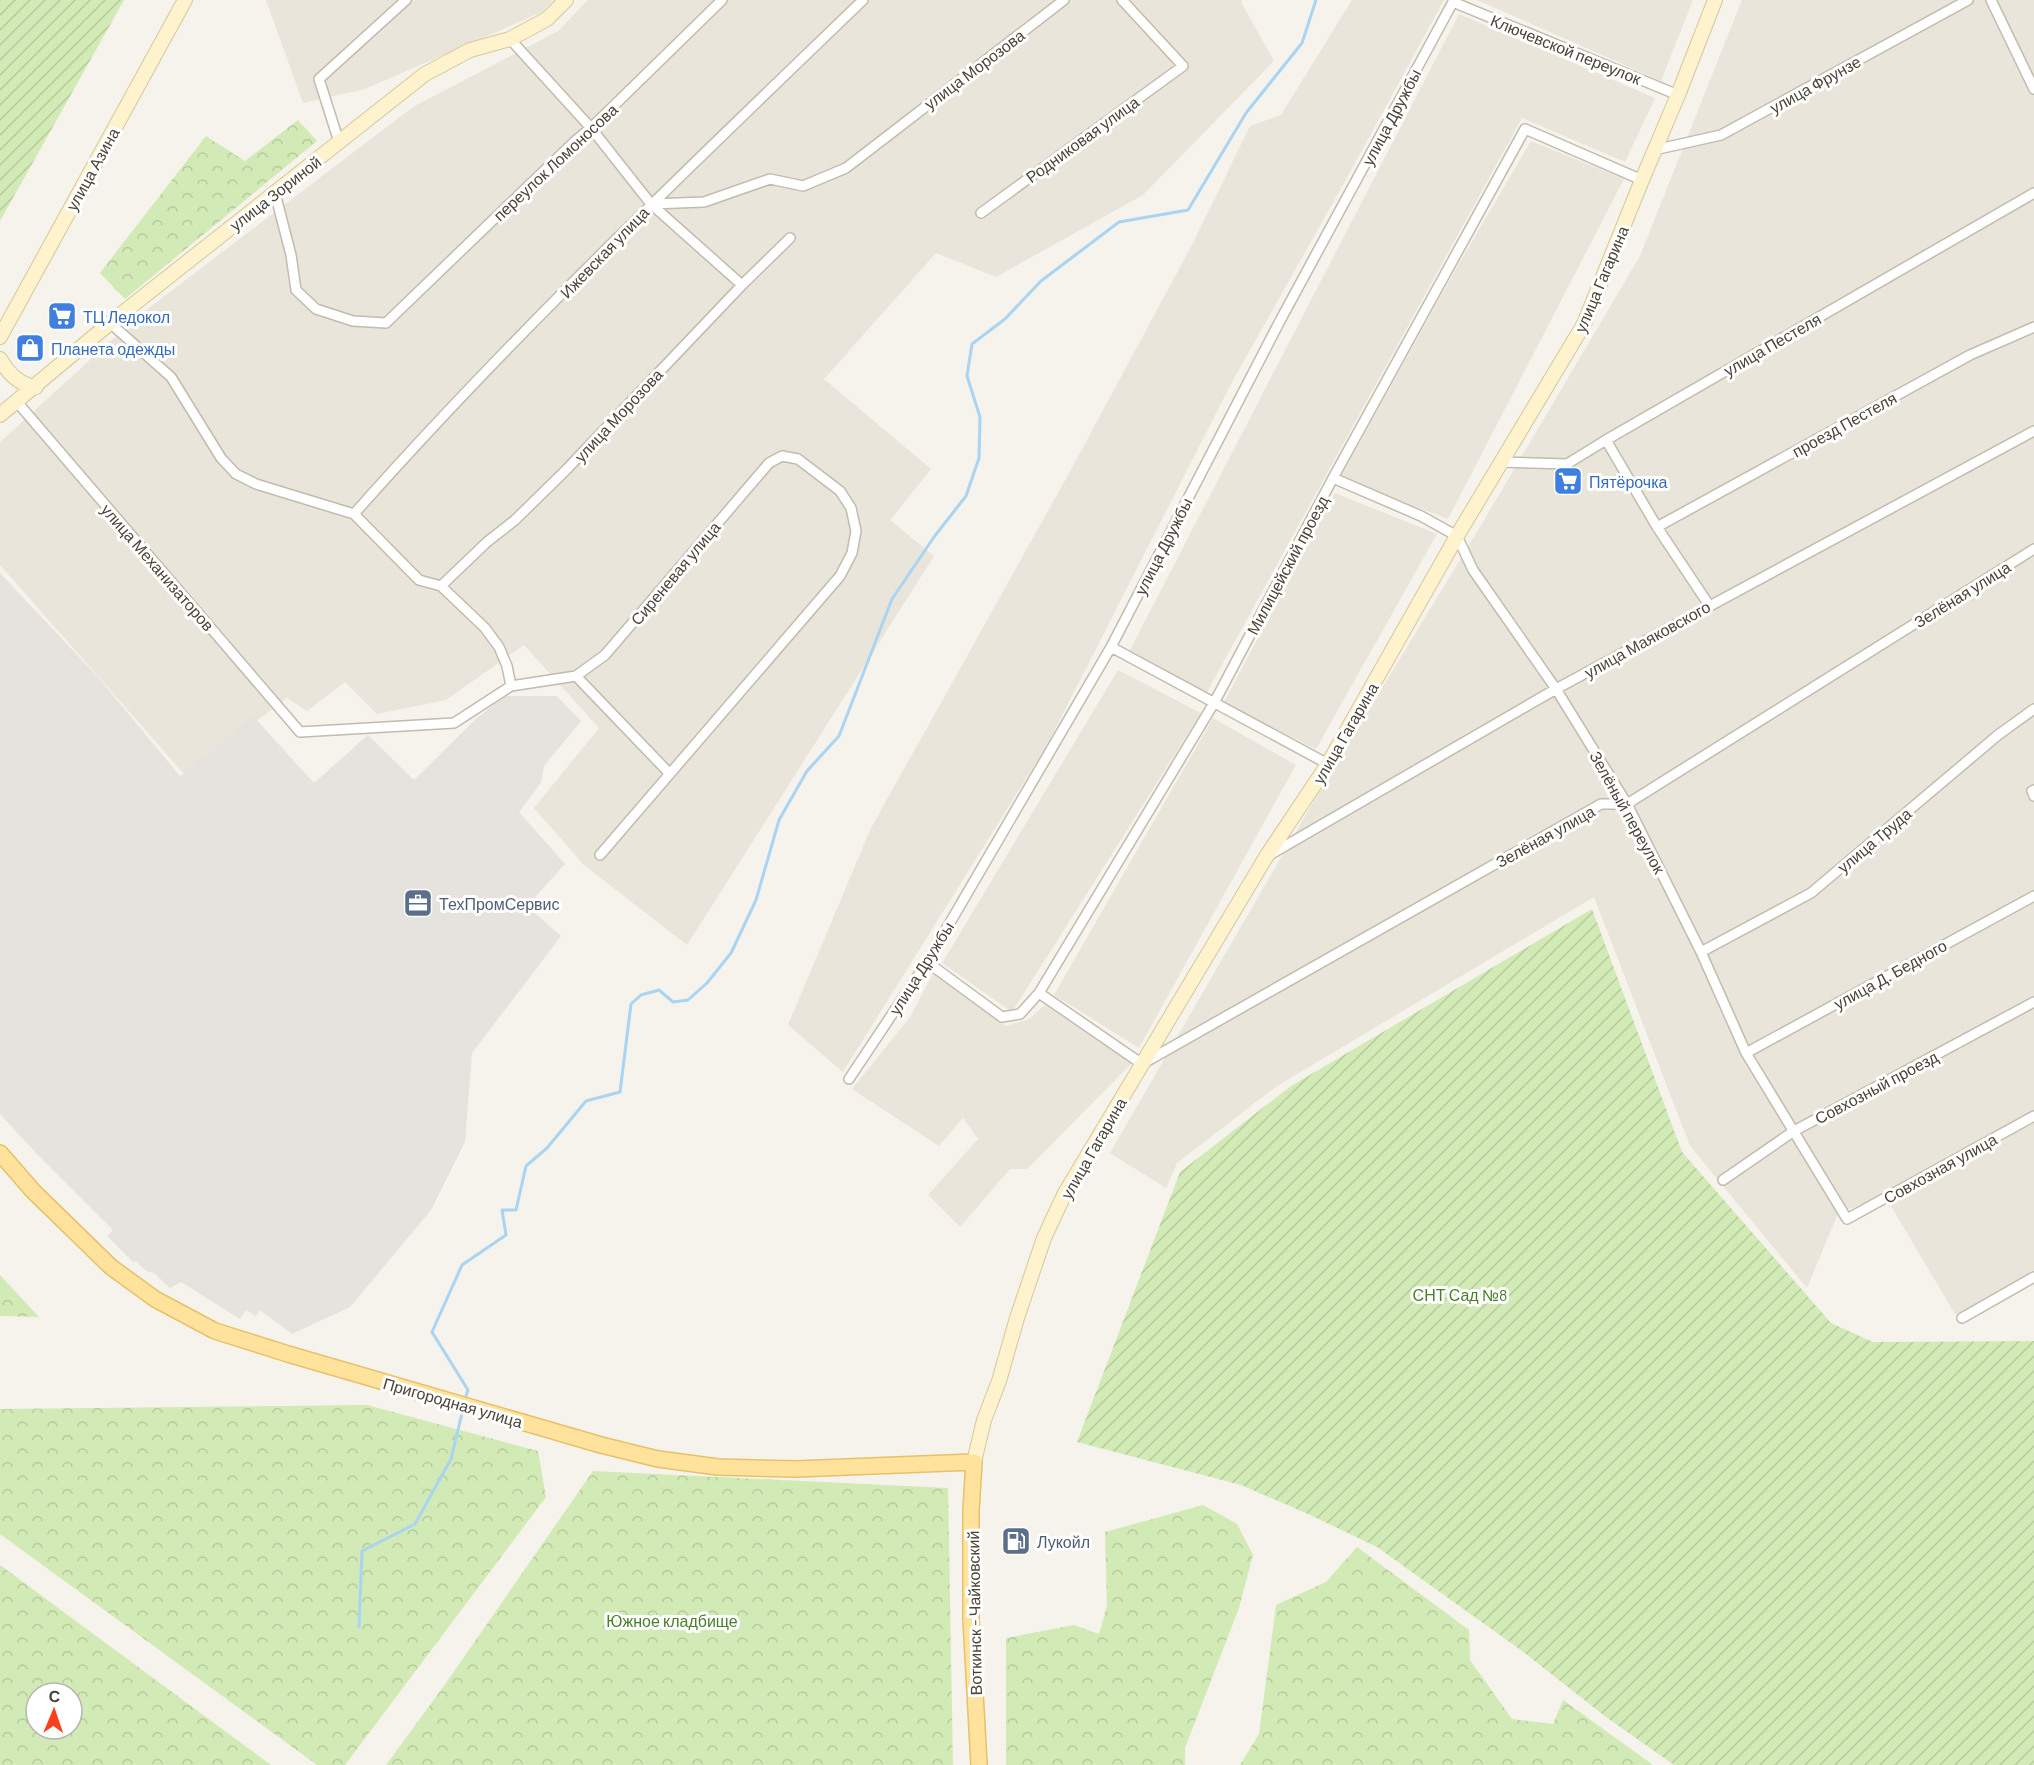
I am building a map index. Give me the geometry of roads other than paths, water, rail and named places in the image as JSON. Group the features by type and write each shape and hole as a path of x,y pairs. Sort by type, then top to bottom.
{"main road":[{"name":"улица Азина","path":"0,337 185,0"},
{"name":"улица Зориной","path":"0,415 110,323 425,74 470,50 510,39 547,19 566,0"},
{"name":"улица Гагарина","path":"974,1462 984,1420 999,1381 1044,1238 1065,1193 1266,857 1329,764 1457,536 1584,324 1715,0"},
{"path":"0,358 20,382 36,387"},
{"name":"Пригородная улица","path":"0,1153 33,1191 111,1267 155,1299 215,1331 658,1460 718,1467 796,1469 974,1462"},
{"name":"Воткинск - Чайковский","path":"974,1462 971,1510 971,1619 979,1765"}],"street":[{"path":"339,142 319,79 406,0"},
{"name":"переулок Ломоносова","path":"275,193 291,255 296,290 316,309 354,321 386,323 722,0"},
{"name":"Ижевская улица","path":"354,514 419,441 651,204 863,0"},
{"name":"улица Морозова","path":"651,204 704,202 770,179 803,186 846,168 1064,0"},
{"name":"Родниковая улица","path":"981,213 1183,66 1122,0"},
{"name":"улица Фрунзе","path":"1654,150 1721,135 1968,0"},
{"path":"1991,0 2034,89"},
{"name":"Ключевской переулок","path":"1454,1 1678,95"},
{"name":"улица Дружбы","path":"849,1079 927,962 1111,647 1281,319 1454,1"},
{"path":"510,39 591,128 651,204 742,285"},
{"name":"Милицейский проезд","path":"927,962 1002,1017 1020,1014 1039,993 1214,703 1333,478 1525,129 1642,180"},
{"name":"улица Пестеля","path":"1502,462 1567,464 2034,193"},
{"name":"улица Морозова","path":"441,586 487,542 515,520 566,470 742,285 790,238"},
{"path":"110,323 171,377 221,458 236,474 256,484 354,514 419,580 441,586 485,628 499,647 507,666 511,686 576,676 670,774 600,855"},
{"name":"проезд Пестеля","path":"1658,527 1970,355 2034,327"},
{"name":"улица Механизаторов","path":"17,402 300,732 454,723 511,686"},
{"name":"улица Маяковского","path":"1266,857 1556,689 2034,431"},
{"path":"1606,440 1658,527 1709,605"},
{"name":"Сиреневая улица","path":"576,676 605,655 769,463 782,456 798,459 840,491 851,508 856,531 852,553 840,576 670,774"},
{"path":"1333,478 1421,516 1457,536"},
{"name":"Зелёный переулок","path":"1457,536 1473,570 1556,689 1627,804 1701,952 1746,1053 1847,1219"},
{"name":"Зелёная улица","path":"1142,1064 1601,804 1627,804 2034,549"},
{"path":"1111,647 1329,764"},
{"name":"улица Труда","path":"1701,952 1810,893 1998,735 2034,709"},
{"path":"2034,790 2032,791 2034,796"},
{"name":"улица Д. Бедного","path":"1746,1053 2034,896"},
{"path":"1039,993 1142,1064"},
{"name":"Совхозный проезд","path":"1723,1180 1794,1131 2034,1002"},
{"name":"Совхозная улица","path":"1847,1219 2034,1116"},
{"path":"1962,1318 2034,1277"}],"waterway":[{"path":"465,1399 468,1390 432,1332 462,1265 506,1235 502,1210 516,1210 526,1166 547,1148 586,1101 620,1092 631,1004 641,995 659,990 673,1002 688,1000 707,983 731,953 756,900 779,820 807,771 839,736 892,599 934,537 966,496 979,458 980,417 967,376 972,344 1005,319 1041,281 1119,222 1188,210 1246,113 1302,43 1316,0"},
{"path":"359,1627 362,1551 415,1524 451,1459 463,1409"}],"place":[{"name":"ТЦ Ледокол","path":"62,316"},
{"name":"Планета одежды","path":"30,348"},
{"name":"Пятёрочка","path":"1568,481"},
{"name":"ТехПромСервис","path":"418,903"},
{"name":"Лукойл","path":"1016,1541"}],"park label":[{"name":"СНТ Сад №8","path":"1460,1294"},
{"name":"Южное кладбище","path":"672,1620"}]}
